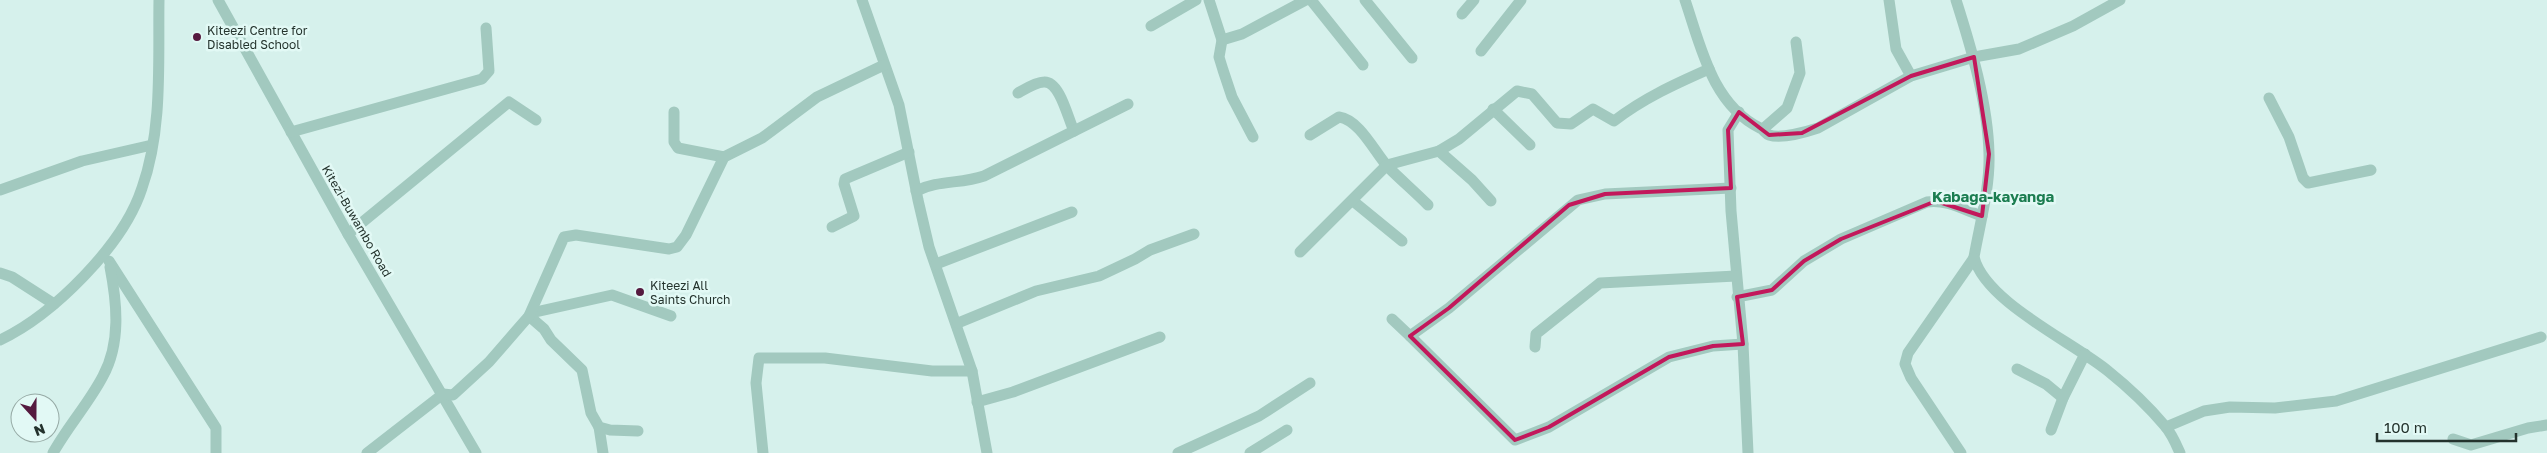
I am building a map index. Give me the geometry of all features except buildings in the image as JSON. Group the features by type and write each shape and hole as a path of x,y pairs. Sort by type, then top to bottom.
{"street":[{"path":"0,340 38,317 108,257 142,189 152,145 159,0"},
{"name":"Kitezi-Buwambo Road","path":"218,0 348,234 476,453"},
{"path":"862,0 899,105 916,191 936,264 958,323 972,371 976,402 987,453"},
{"path":"1151,26 1196,0"},
{"path":"1209,0 1222,40 1219,57 1223,70 1232,97 1253,137"},
{"path":"1222,40 1242,34 1306,0"},
{"path":"1311,0 1363,65"},
{"path":"1365,0 1412,58"},
{"path":"1462,14 1474,0"},
{"path":"1481,51 1521,0"},
{"path":"1685,0 1709,69 1726,101 1752,124 1763,129 1769,135 1802,134 1818,128 1911,76 1974,57 1990,56 2035,43 2073,26 2120,0"},
{"path":"1889,0 1896,49 1911,76"},
{"path":"1956,0 1974,57 1989,154 1988,182 1974,258 1908,353 1906,364 1914,385 1960,453"},
{"path":"291,132 482,79 489,72 486,28"},
{"path":"1763,129 1787,108 1800,73 1796,42"},
{"path":"367,453 443,394 453,395 457,392 488,362 530,315 564,237 576,235 660,248 677,247 686,235 724,157 762,138 817,97 884,64"},
{"path":"1300,252 1387,165 1439,151 1459,139 1517,91 1532,94 1557,123 1571,124 1593,109 1614,120 1634,105 1666,87 1709,69"},
{"path":"1018,93 1045,81 1052,84 1058,90 1074,131"},
{"path":"2269,98 2289,137 2303,178 2308,183 2371,170"},
{"path":"348,234 509,102 536,120"},
{"path":"916,191 936,183 968,181 984,176 1128,104"},
{"path":"1493,109 1530,145"},
{"path":"674,112 674,142 678,148 724,157"},
{"path":"1739,112 1728,130 1731,211 1737,297 1743,344 1748,453"},
{"path":"1310,135 1342,117 1358,128 1387,165 1428,205"},
{"path":"0,190 75,163 152,145"},
{"path":"1439,151 1472,180 1491,201"},
{"path":"832,227 854,216 844,184 845,179 909,152"},
{"path":"1410,336 1449,308 1578,200 1605,194 1731,188"},
{"path":"1353,201 1402,241"},
{"path":"1737,297 1772,290 1804,261 1840,239 1927,202 1936,201 1951,204 1982,216"},
{"path":"936,264 1072,212"},
{"path":"958,323 1036,291 1100,276 1136,259 1150,250 1194,234"},
{"path":"53,453 102,377 112,355 116,306 108,257"},
{"path":"108,257 216,428 216,453"},
{"path":"1974,258 1996,291 2033,320 2108,371 2166,427 2180,453"},
{"path":"0,273 12,277 54,304"},
{"path":"1535,347 1536,334 1600,283 1736,276"},
{"path":"530,315 612,295 671,316"},
{"path":"530,315 544,329 551,340 582,370 591,413 599,427 603,453"},
{"path":"1392,320 1515,440 1549,427 1669,357 1713,346 1743,344"},
{"path":"976,402 1013,392 1160,337"},
{"path":"2166,427 2204,411 2230,407 2275,408 2336,400 2542,337"},
{"path":"2051,430 2063,398 2085,354"},
{"path":"763,453 756,383 759,358 825,358 932,371 972,371"},
{"path":"2017,369 2046,384 2063,398"},
{"path":"1178,453 1259,416 1310,383"},
{"path":"2453,440 2471,445 2528,428 2547,425"},
{"path":"599,427 610,430 638,431"},
{"path":"1250,453 1287,430"}],"highlighted area":[{"path":"1974,57 1989,154 1982,216 1936,201 1841,239 1804,261 1772,290 1737,297 1743,344 1713,346 1669,357 1549,427 1515,440 1410,336 1449,308 1569,205 1605,194 1731,188 1728,130 1739,112 1769,135 1802,133 1911,76"}],"place":[{"name":"Kiteezi Centre for Disabled School","path":"197,37"},
{"name":"Kiteezi All Saints Church","path":"640,292"}],"district":[{"name":"Kabaga-kayanga","path":"1993,196"}]}
